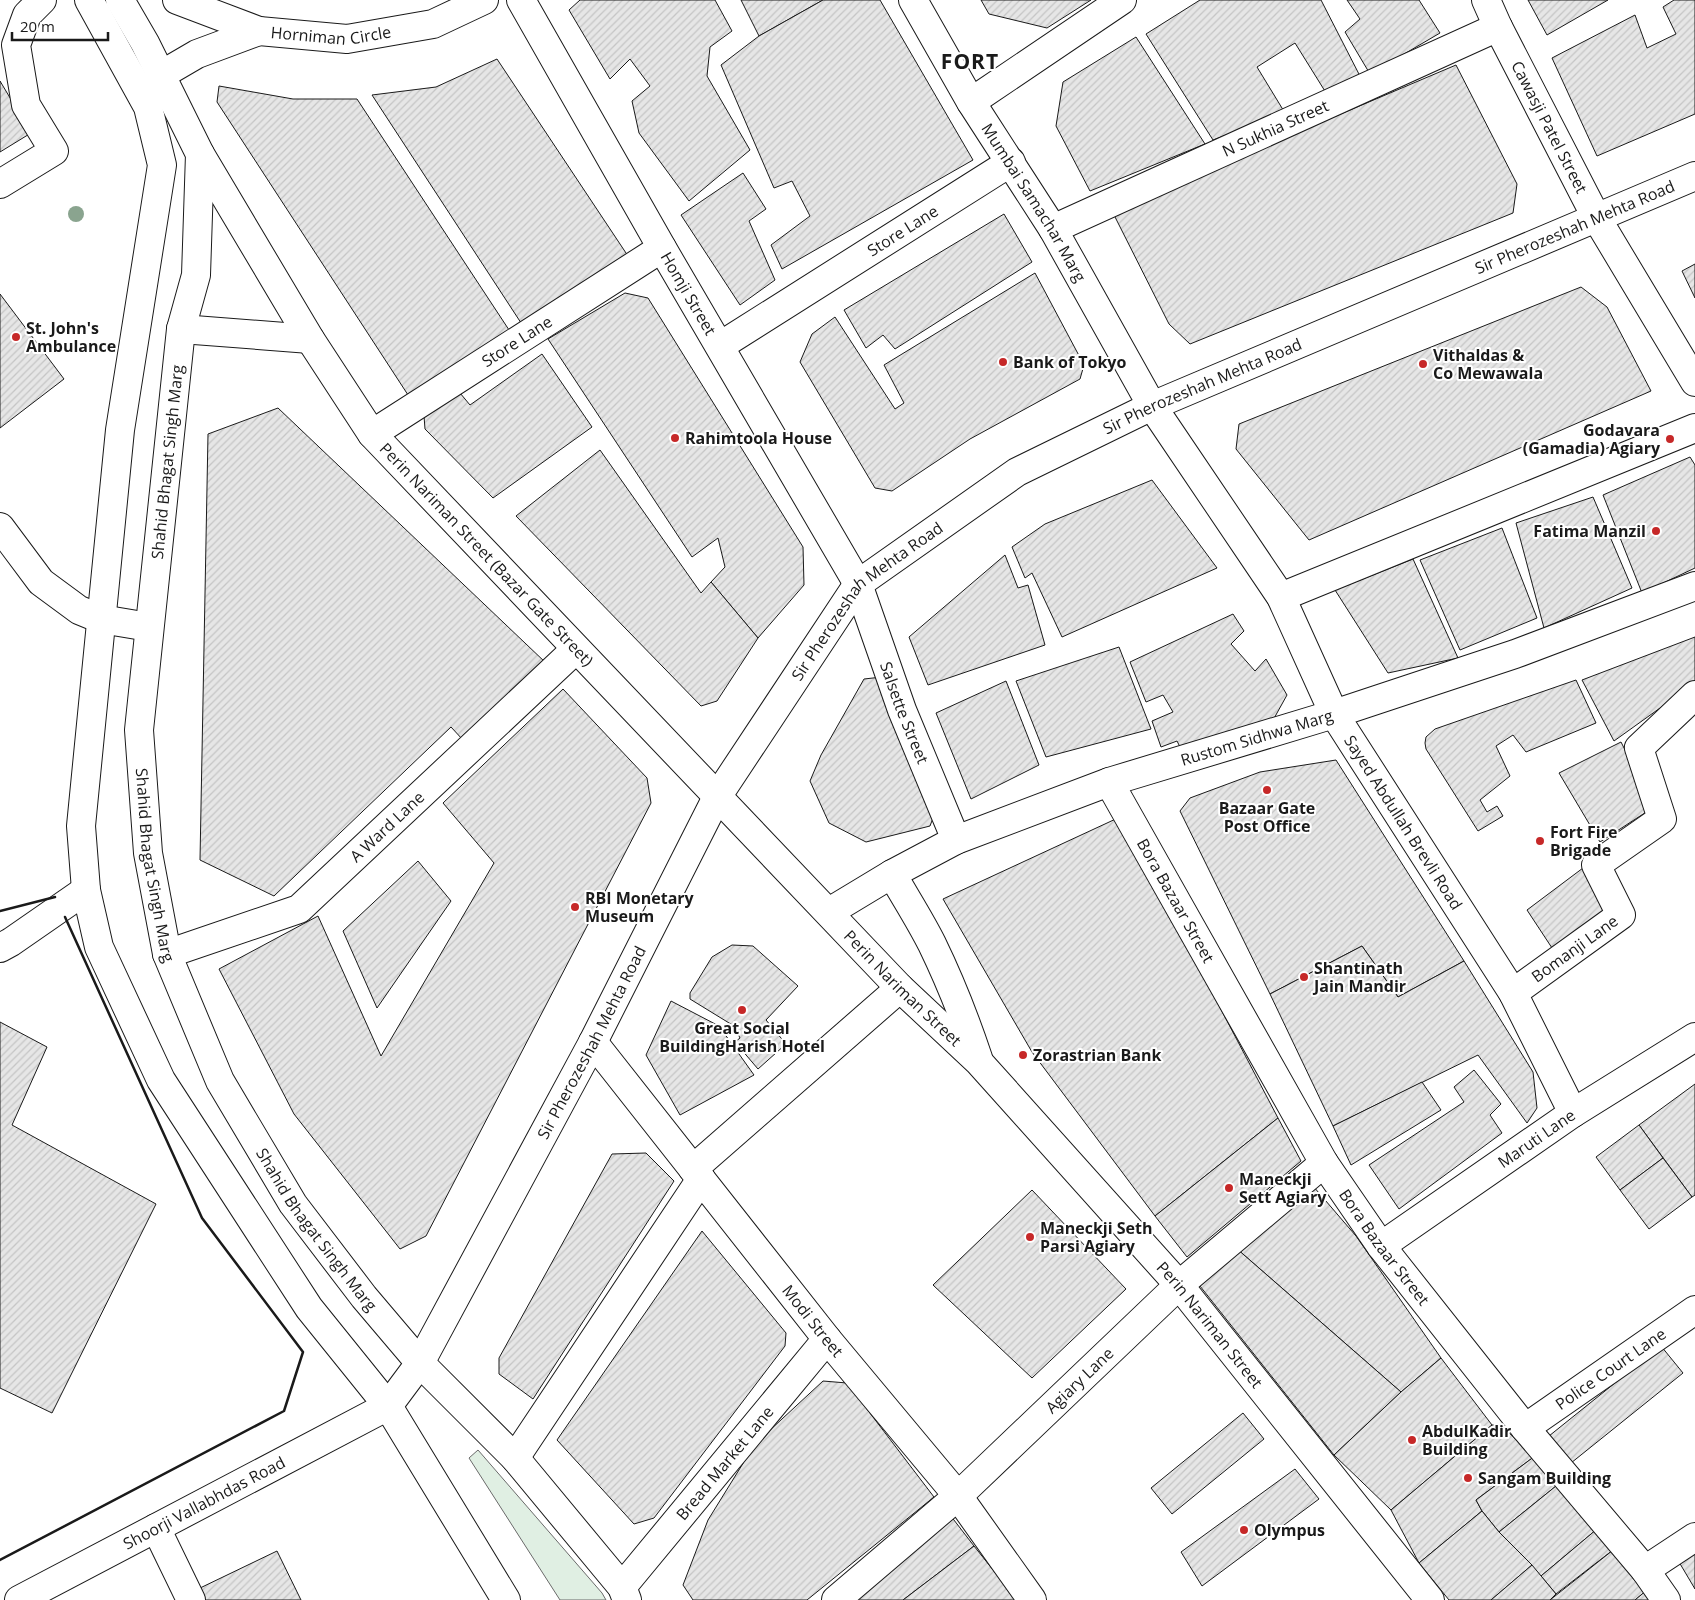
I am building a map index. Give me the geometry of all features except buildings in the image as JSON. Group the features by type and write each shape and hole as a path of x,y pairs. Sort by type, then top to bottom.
{"street":[{"path":"0,184 54,150 26,105 16,45 27,15 42,0"},
{"path":"89,0 148,107 162,165 120,430 81,826 86,890 99,947 161,1080 309,1308 388,1406 506,1600"},
{"name":"Shahid Bhagat Singh Marg","path":"120,0 145,42 200,154 196,275 181,329 139,730 148,853 167,954 220,1081 293,1204 364,1297 420,1363 515,1458 624,1594"},
{"name":"Horniman Circle","path":"177,0 259,31 347,39 433,24 484,0"},
{"name":"Homji Street","path":"521,0 662,248 858,584"},
{"name":"Mumbai Samachar Marg","path":"913,0 971,102 1053,229 1152,406"},
{"path":"971,102 1122,0"},
{"name":"Cawasji Patel Street","path":"1486,0 1498,27 1596,217 1695,382"},
{"name":"N Sukhia Street","path":"1053,229 1498,27"},
{"path":"162,75 197,54 259,31"},
{"path":"153,127 181,116"},
{"name":"Perin Nariman Street (Bazar Gate Street)","path":"200,154 310,339 372,434 829,912"},
{"name":"Store Lane","path":"720,346 1011,162"},
{"name":"Sir Pherozeshah Mehta Road","path":"388,1406 420,1363 593,1042 717,797 858,584 1017,472 1152,406 1695,176"},
{"name":"Store Lane","path":"372,434 662,248"},
{"path":"181,329 310,339"},
{"name":"Sayed Abdullah Brevli Road","path":"1152,406 1281,597 1334,714 1513,993 1573,1114"},
{"path":"1281,597 1695,428"},
{"path":"0,527 41,582 79,610 101,619 149,627"},
{"name":"Salsette Street","path":"858,584 902,710 956,840"},
{"name":"Rustom Sidhwa Marg","path":"829,912 892,874 956,840 1109,782 1334,714 1515,654 1695,586"},
{"name":"A Ward Lane","path":"167,954 298,909 576,649"},
{"name":"Bomanji Lane","path":"1513,993 1621,915 1596,865 1662,819 1638,748 1695,695"},
{"name":"Bora Bazaar Street","path":"1109,782 1324,1163 1381,1246 1525,1428 1645,1570 1666,1600"},
{"name":"Perin Nariman Street","path":"892,874 931,942 951,984 968,1027 978,1061"},
{"path":"0,948 86,890"},
{"name":"Perin Nariman Street","path":"829,912 900,988 978,1061 1179,1285 1430,1600"},
{"path":"515,1458 697,1174 900,988"},
{"name":"Maruti Lane","path":"1381,1246 1573,1114 1695,1037"},
{"name":"Modi Street","path":"593,1042 827,1338 958,1496 1032,1600"},
{"name":"Agiary Lane","path":"836,1600 958,1496 1179,1285 1324,1163"},
{"name":"Police Court Lane","path":"1525,1428 1695,1310"},
{"name":"Bread Market Lane","path":"624,1594 827,1338"},
{"name":"Shoorji Vallabhdas Road","path":"19,1600 388,1406"},
{"path":"156,1528 191,1600"},
{"path":"1645,1570 1695,1537"}],"green space":[{"path":"478,1450 602,1593 606,1600 560,1600 469,1458"}],"wall":[{"path":"0,911 55,897"},
{"path":"0,1560 284,1411 303,1352 202,1218 65,917"}],"place":[{"name":"St. John's Ambulance","path":"16,337"},
{"name":"Bank of Tokyo","path":"1003,362"},
{"name":"Vithaldas & Co Mewawala","path":"1423,364"},
{"name":"Rahimtoola House","path":"675,438"},
{"name":"Godavara (Gamadia) Agiary","path":"1670,439"},
{"name":"Fatima Manzil","path":"1656,531"},
{"name":"Bazaar Gate Post Office","path":"1267,790"},
{"name":"Fort Fire Brigade","path":"1540,841"},
{"name":"RBI Monetary Museum","path":"575,907"},
{"name":"Shantinath Jain Mandir","path":"1304,977"},
{"name":"Great Social BuildingHarish Hotel","path":"742,1010"},
{"name":"Zorastrian Bank","path":"1023,1055"},
{"name":"Maneckji Sett Agiary","path":"1229,1188"},
{"name":"Maneckji Seth Parsi Agiary","path":"1030,1237"},
{"name":"AbdulKadir Building","path":"1412,1440"},
{"name":"Sangam Building","path":"1468,1478"},
{"name":"Olympus","path":"1244,1530"}],"district":[{"name":"FORT","path":"970,61"}]}
